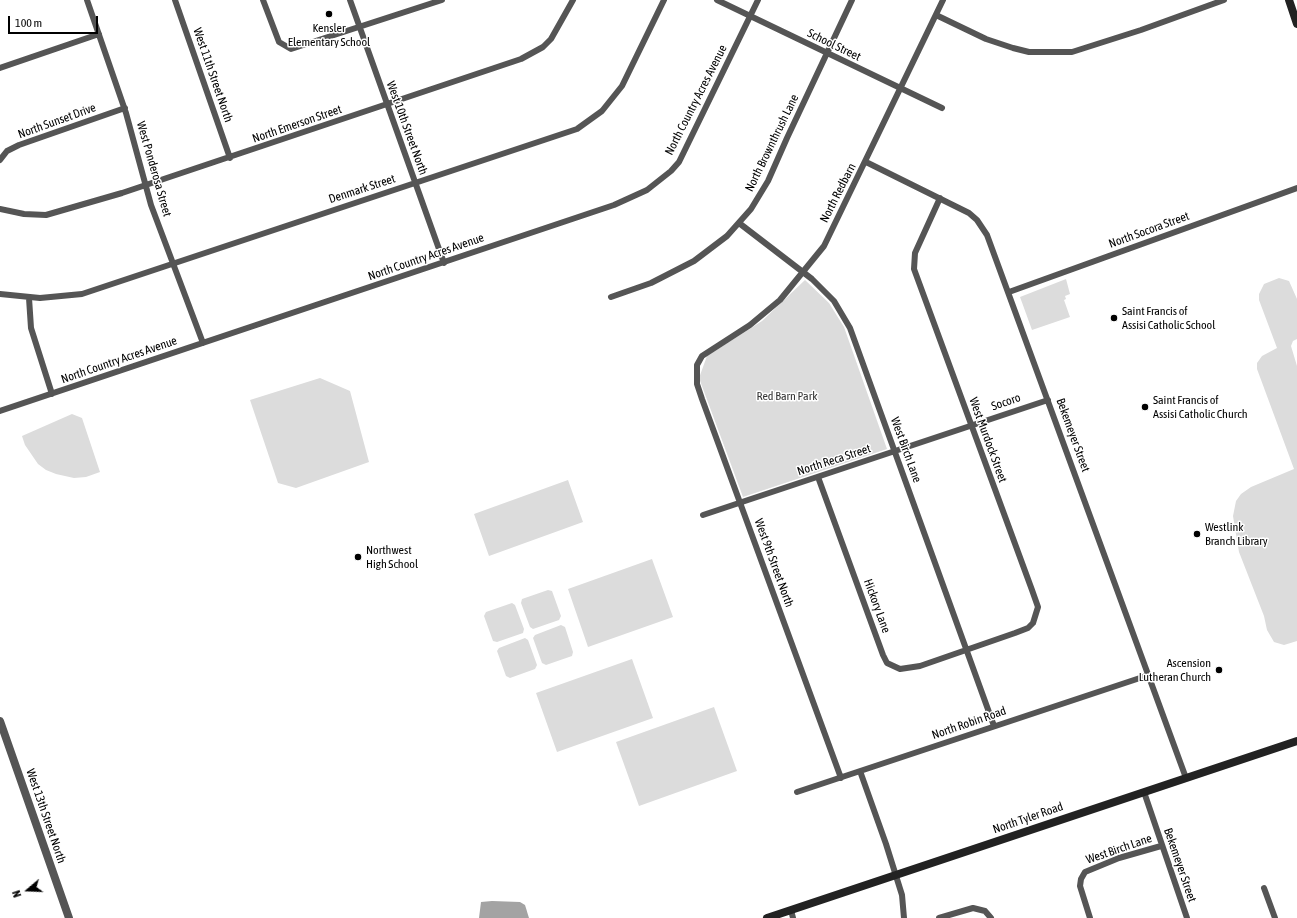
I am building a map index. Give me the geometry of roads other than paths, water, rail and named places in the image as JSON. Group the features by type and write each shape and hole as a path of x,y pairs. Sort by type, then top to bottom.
{"main road":[{"path":"1289,0 1297,24"},
{"name":"North Tyler Road","path":"767,918 792,914 896,875 1297,741"}],"street":[{"name":"West Ponderosa Street","path":"87,0 125,108 146,186 173,264 203,343"},
{"name":"West 11th Street North","path":"175,0 230,158"},
{"path":"263,0 279,42 291,49 360,28 442,0"},
{"name":"West 10th Street North","path":"350,0 444,263"},
{"name":"North Emerson Street","path":"0,209 24,214 46,215 146,186 521,59 543,47 551,39 573,0"},
{"name":"Denmark Street","path":"0,294 29,298 55,298 82,294 576,129 602,111 622,86 664,0"},
{"name":"School Street","path":"717,0 942,108"},
{"name":"North Country Acres Avenue","path":"0,411 614,205 647,190 660,181 679,162 758,0"},
{"name":"North Brownthrush Lane","path":"611,297 651,283 694,261 727,236 751,210 768,181 852,0"},
{"name":"North Redbarn","path":"702,356 766,313 803,273 824,246 866,162 943,0"},
{"path":"936,15 986,39 1013,48 1029,52 1072,52 1141,30 1224,0"},
{"path":"0,68 99,34"},
{"name":"North Sunset Drive","path":"0,160 7,151 19,145 125,108"},
{"name":"Bekemeyer Street","path":"866,162 969,213 983,227 1009,292 1186,778"},
{"name":"North Socora Street","path":"1009,292 1297,188"},
{"name":"West Murdock Street","path":"940,198 914,253 913,262 919,283 1038,607 1036,616 1028,628 967,651"},
{"name":"West Birch Lane","path":"739,223 803,273 834,300 850,328 994,726"},
{"path":"29,298 31,328 52,394"},
{"name":"West 9th Street North","path":"702,356 697,365 697,384 841,778"},
{"name":"Socoro","path":"972,425 1048,400"},
{"name":"North Reca Street","path":"702,515 972,425"},
{"name":"Hickory Lane","path":"818,477 887,663 900,669 907,669 967,651"},
{"name":"North Robin Road","path":"797,792 1149,675"},
{"name":"West 13th Street North","path":"0,721 69,918"},
{"path":"860,771 902,895 904,918"},
{"name":"Bekemeyer Street","path":"1144,792 1187,918"},
{"name":"West Birch Lane","path":"1090,918 1080,886 1081,878 1085,872 1119,858 1162,846"},
{"path":"1264,888 1275,918"},
{"path":"939,918 973,908 985,911 991,918"}],"place":[{"name":"Kensler Elementary School","path":"329,14"},
{"name":"Saint Francis of Assisi Catholic School","path":"1114,318"},
{"name":"Saint Francis of Assisi Catholic Church","path":"1145,407"},
{"name":"Westlink Branch Library","path":"1197,534"},
{"name":"Northwest High School","path":"358,557"},
{"name":"Ascension Lutheran Church","path":"1219,670"}],"park label":[{"name":"Red Barn Park","path":"787,396"}]}
